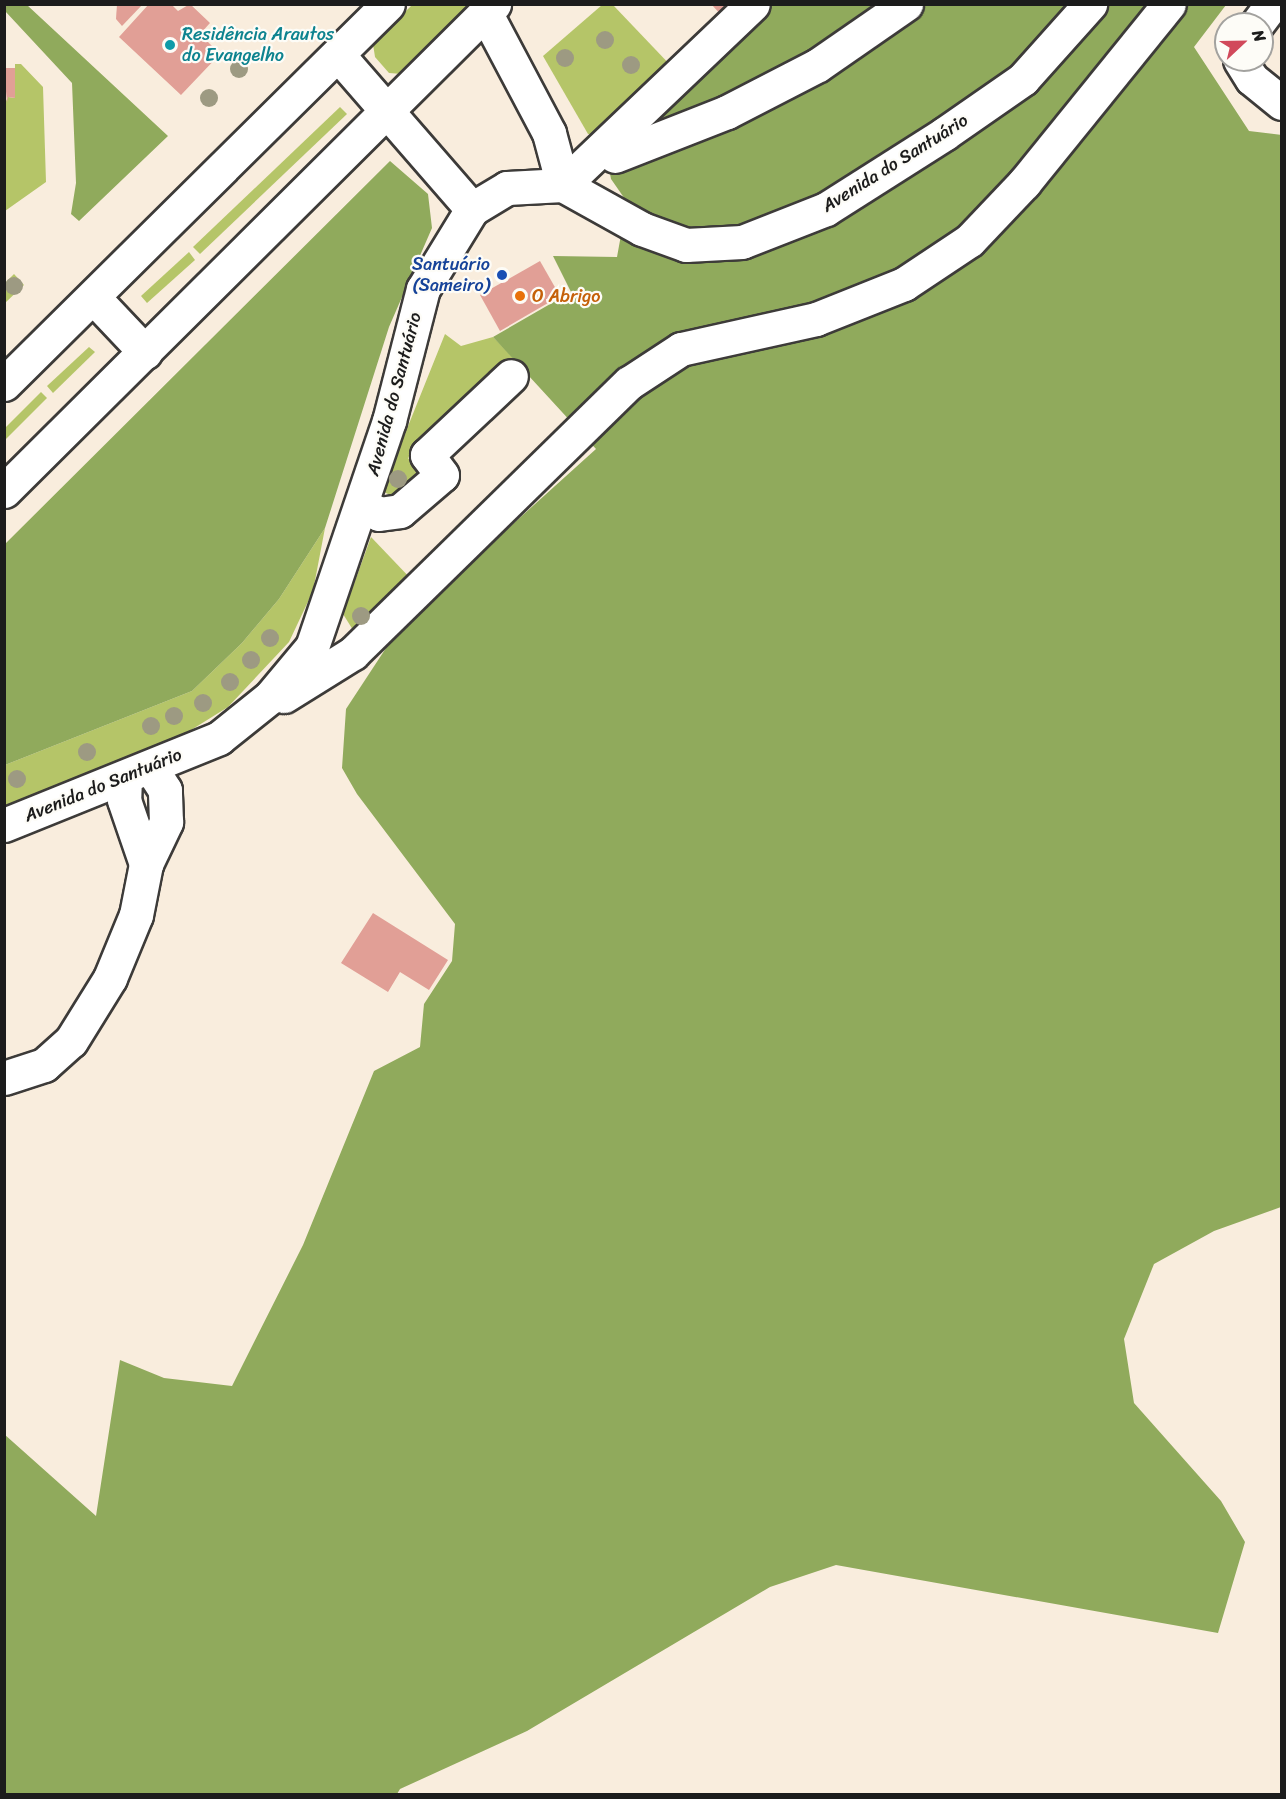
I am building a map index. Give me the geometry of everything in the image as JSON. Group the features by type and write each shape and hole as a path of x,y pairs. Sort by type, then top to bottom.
{"street":[{"path":"4,384 339,56 388,4"},
{"path":"4,491 490,9 549,133 563,185 753,4"},
{"path":"615,156 727,112 818,65 906,4"},
{"name":"Avenida do Santuário","path":"4,825 219,738 270,697 312,647 363,505 423,289 472,209 507,188 563,185 642,230 687,245 742,242 826,209 944,134 1023,79 1090,4"},
{"name":"Avenida do Santuário","path":"233,727 353,653 628,383 681,349 816,319 904,284 970,240 1024,183 1169,4"},
{"path":"339,56 472,209"},
{"path":"1247,72 1252,80 1281,103"},
{"path":"93,297 145,352"},
{"path":"363,505 380,514 400,511 409,504 442,475 427,455 511,376"},
{"path":"4,1078 44,1065 71,1041 110,978 136,915 146,864 166,822 165,790 138,772"}],"green space":[{"path":"4,5 27,5 168,136 79,221 71,214 76,183 72,83 5,11"},
{"path":"412,5 471,5 402,74 389,73 375,57 373,44"},
{"path":"602,5 613,5 674,69 605,136 588,134 543,56"},
{"path":"771,5 1226,5 1221,12 1214,12 1214,21 1194,47 1249,131 1282,135 1281,1207 1214,1231 1154,1264 1124,1339 1134,1403 1221,1501 1245,1542 1218,1633 836,1565 770,1587 527,1731 400,1789 397,1794 5,1794 4,1434 96,1516 120,1360 164,1378 232,1386 303,1245 374,1071 420,1047 424,1004 452,961 455,924 357,794 342,768 346,709 388,645 432,597 596,449 493,337 571,292 553,256 617,257 627,202 611,179 607,158"},
{"path":"15,64 21,64 43,87 46,182 5,211 5,103 8,97 15,98"},
{"path":"340,107 347,114 200,254 193,247"},
{"path":"390,161 428,194 432,228 389,327 325,528 279,599 242,643 192,691 5,765 5,544"},
{"path":"189,252 195,260 147,303 141,296"},
{"path":"14,274 24,285 5,303 5,283"},
{"path":"445,334 461,346 493,337 513,358 408,458 422,475 394,497 382,491"},
{"path":"89,347 95,352 53,393 47,386"},
{"path":"41,392 47,398 5,440 5,428"},
{"path":"325,528 313,591 289,642 228,707 175,740 5,806 5,765 192,691 242,643 279,599"},
{"path":"371,537 413,581 353,630 343,614"}],"building":[{"path":"117,4 143,4 122,26 116,19"},
{"name":"Residência Arautos do Evangelho","path":"149,4 171,4 178,11 190,4 210,23 200,34 220,54 181,95 119,37"},
{"path":"711,4 738,4 724,18"},
{"path":"4,68 15,68 15,98 8,97 7,103"},
{"name":"O Abrigo","path":"540,261 560,296 500,331 480,295"},
{"path":"373,913 448,960 429,990 400,972 388,992 341,963"}],"place":[{"name":"Residência Arautos do Evangelho","path":"170,45"},
{"name":"Santuário (Sameiro)","path":"502,275"},
{"name":"O Abrigo","path":"520,296"}]}
